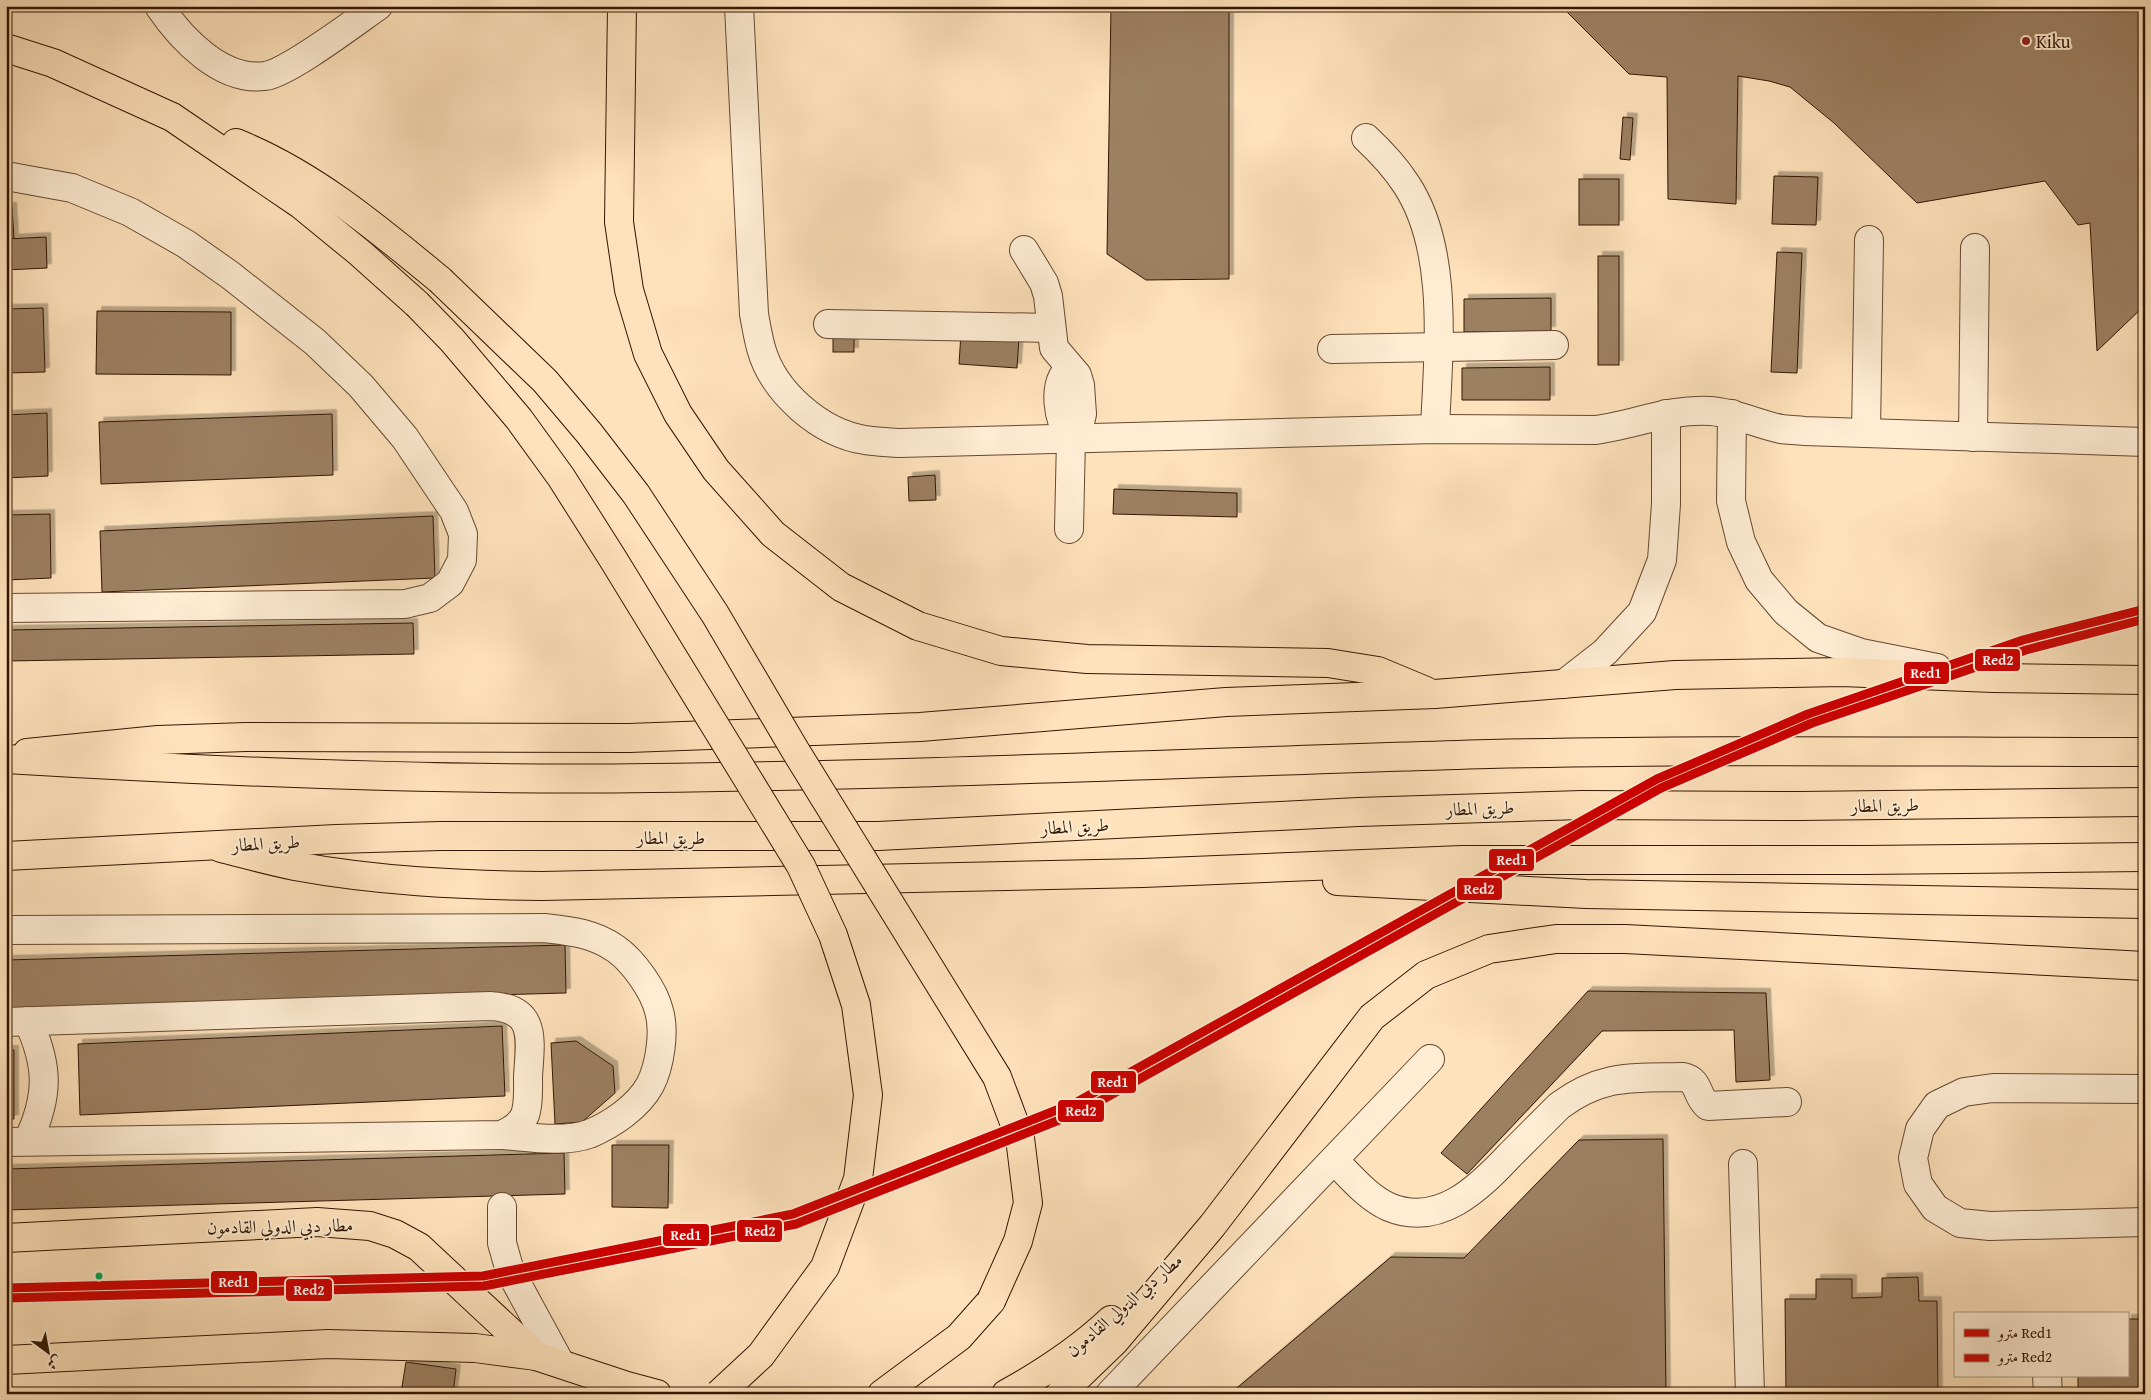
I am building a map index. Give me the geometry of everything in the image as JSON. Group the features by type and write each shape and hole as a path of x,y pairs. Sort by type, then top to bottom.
{"main road":[{"path":"622,6 620,222 629,290 648,354 678,414 716,470 773,534 841,587 918,626 1001,651 1087,659 1328,663 1378,671 1435,694"},
{"path":"6,48 53,63 172,117 244,146 314,183 378,229 440,280 545,381 589,433 636,494 715,614 795,750 997,1077 1020,1138 1028,1203 1018,1241 991,1301 960,1337 882,1394"},
{"path":"172,117 300,204 360,253 417,304 452,340 519,419 561,477 613,559 801,866 834,935 856,1005 868,1095 858,1179 826,1266 761,1355 719,1394"},
{"path":"6,755 158,740 246,737 629,738 920,727 1226,702 1435,694 1674,675 1842,672 1993,678 2145,680"},
{"path":"6,759 191,770 365,777 646,779 908,774 1503,754 1708,751 2145,752"},
{"name":"طريق المطار","path":"6,856 336,839 442,836 878,836 1358,812 1582,806 1799,806 2145,802"},
{"path":"214,846 294,866 374,878 458,884 542,886 1235,870 1462,860 1865,860 2145,857"},
{"path":"1235,870 1317,880 1586,894 2145,904"},
{"path":"1060,1394 1114,1342 1212,1226 1372,1017 1426,975 1488,948 1556,939 1625,939 2145,966"},
{"name":"مطار دبي الدولي القادمون","path":"6,1238 316,1222 370,1226 395,1234 419,1247 548,1360"},
{"name":"مطار دبي الدولي القادمون","path":"1006,1394 1039,1376 1090,1340 1212,1226"},
{"name":"مطار دبي الدولي القادمون","path":"6,1360 328,1344 475,1348 548,1360 656,1394"}],"lane":[{"path":"159,6 184,37 204,55 226,69 246,77 267,76 286,68 378,6"},
{"path":"739,6 754,314 761,349 777,381 800,409 829,428 864,440 899,443 1435,429 1595,430 1618,427 1666,414 1688,411 1732,414 1782,429 2145,442"},
{"path":"1366,138 1388,160 1407,185 1421,213 1431,242 1436,272 1438,347 1435,429"},
{"path":"6,176 72,188 130,212 186,244 230,275 315,342 362,386 405,438 454,511 463,534 462,560 450,583 430,598 405,604 6,608"},
{"path":"1866,433 1869,240"},
{"path":"1973,437 1975,248"},
{"path":"1024,250 1044,284 1054,348 1080,380 1082,406 1080,423 1071,438 1069,530"},
{"path":"828,324 1051,328"},
{"path":"1332,349 1554,344"},
{"path":"1564,684 1605,652 1642,612 1662,560 1666,504 1666,414"},
{"path":"1732,414 1732,501 1741,542 1759,580 1786,612 1818,638 1861,653 1993,678"},
{"path":"6,930 544,928 582,932 616,949 643,977 659,1011 661,1049 650,1085 625,1114 587,1134 549,1140 502,1135 17,1142"},
{"path":"17,1021 505,1007 519,1014 528,1026 530,1042 527,1101 524,1116 515,1128 502,1135"},
{"path":"17,1021 38,1044 44,1068 44,1093 40,1110 17,1142"},
{"path":"1110,1394 1430,1059"},
{"path":"1334,1160 1373,1197 1388,1207 1406,1212 1425,1212 1443,1208 1471,1194 1559,1106 1573,1096 1603,1082 1620,1078 1683,1077 1690,1078 1695,1083 1702,1102 1708,1106 1787,1102"},
{"path":"2145,1089 1993,1088 1964,1092 1937,1105 1920,1129 1914,1158 1918,1184 1935,1208 1960,1223 1990,1226 2145,1222"},
{"path":"1743,1164 1750,1394"},
{"path":"502,1207 502,1243 510,1271 548,1360"},
{"path":"2047,1378 2048,1394"}],"building":[{"path":"1111,6 1561,6 1229,8 1229,279 1146,280 1107,254"},
{"path":"1561,6 2145,6 2145,305 2097,351 2090,223 2078,225 2045,181 1917,203 1834,123 1790,87 1769,81 1738,76 1736,204 1668,199 1667,77 1629,74"},
{"path":"1623,117 1633,118 1630,160 1620,159"},
{"path":"1774,176 1818,177 1816,225 1772,224"},
{"path":"1579,179 1619,179 1619,225 1579,225"},
{"path":"6,207 12,207 14,238 6,239"},
{"path":"46,237 47,268 6,270 6,239"},
{"path":"1777,252 1802,253 1797,373 1771,372"},
{"path":"1598,256 1619,256 1619,365 1598,365"},
{"path":"1551,298 1551,331 1464,332 1464,299"},
{"path":"43,308 45,372 6,373 6,309"},
{"path":"97,311 231,312 231,375 96,374"},
{"path":"961,333 1019,337 1017,368 959,364"},
{"path":"833,335 854,335 854,352 833,352"},
{"path":"1550,367 1550,400 1462,400 1462,368"},
{"path":"47,413 48,476 6,478 6,415"},
{"path":"332,414 333,475 101,484 99,422"},
{"path":"935,475 936,500 909,501 908,477"},
{"path":"1114,489 1237,493 1237,517 1113,514"},
{"path":"50,514 51,578 6,580 6,515"},
{"path":"433,516 435,578 102,592 100,531"},
{"path":"413,623 414,654 6,661 6,630"},
{"path":"565,945 566,993 6,1008 6,960"},
{"path":"1588,991 1766,993 1770,1080 1736,1082 1734,1030 1602,1031 1467,1174 1441,1153"},
{"path":"502,1026 505,1096 80,1115 78,1044"},
{"path":"576,1041 613,1066 615,1093 582,1122 555,1124 551,1043"},
{"path":"6,1050 14,1050 14,1119 6,1120"},
{"path":"1663,1139 1666,1394 1230,1394 1391,1257 1464,1258 1579,1140"},
{"path":"612,1145 669,1145 668,1208 612,1207"},
{"path":"564,1153 565,1194 6,1210 6,1169"},
{"path":"1918,1277 1919,1301 1937,1301 1938,1394 1786,1394 1785,1299 1816,1299 1816,1279 1852,1279 1852,1298 1882,1297 1882,1278"},
{"path":"2128,1319 2145,1319 2145,1394 2078,1394 2078,1378 2128,1378"},
{"path":"406,1362 456,1369 453,1394 401,1393"}],"metro line":[{"name":"Red1","path":"6,1288 483,1276 793,1214 1077,1102 1657,779 1808,714 2023,640 2145,609"},
{"name":"Red2","path":"6,1298 484,1286 796,1224 1082,1111 1661,788 1812,723 2026,650 2145,619"}],"place":[{"name":"Kiku","path":"2026,41"}]}
